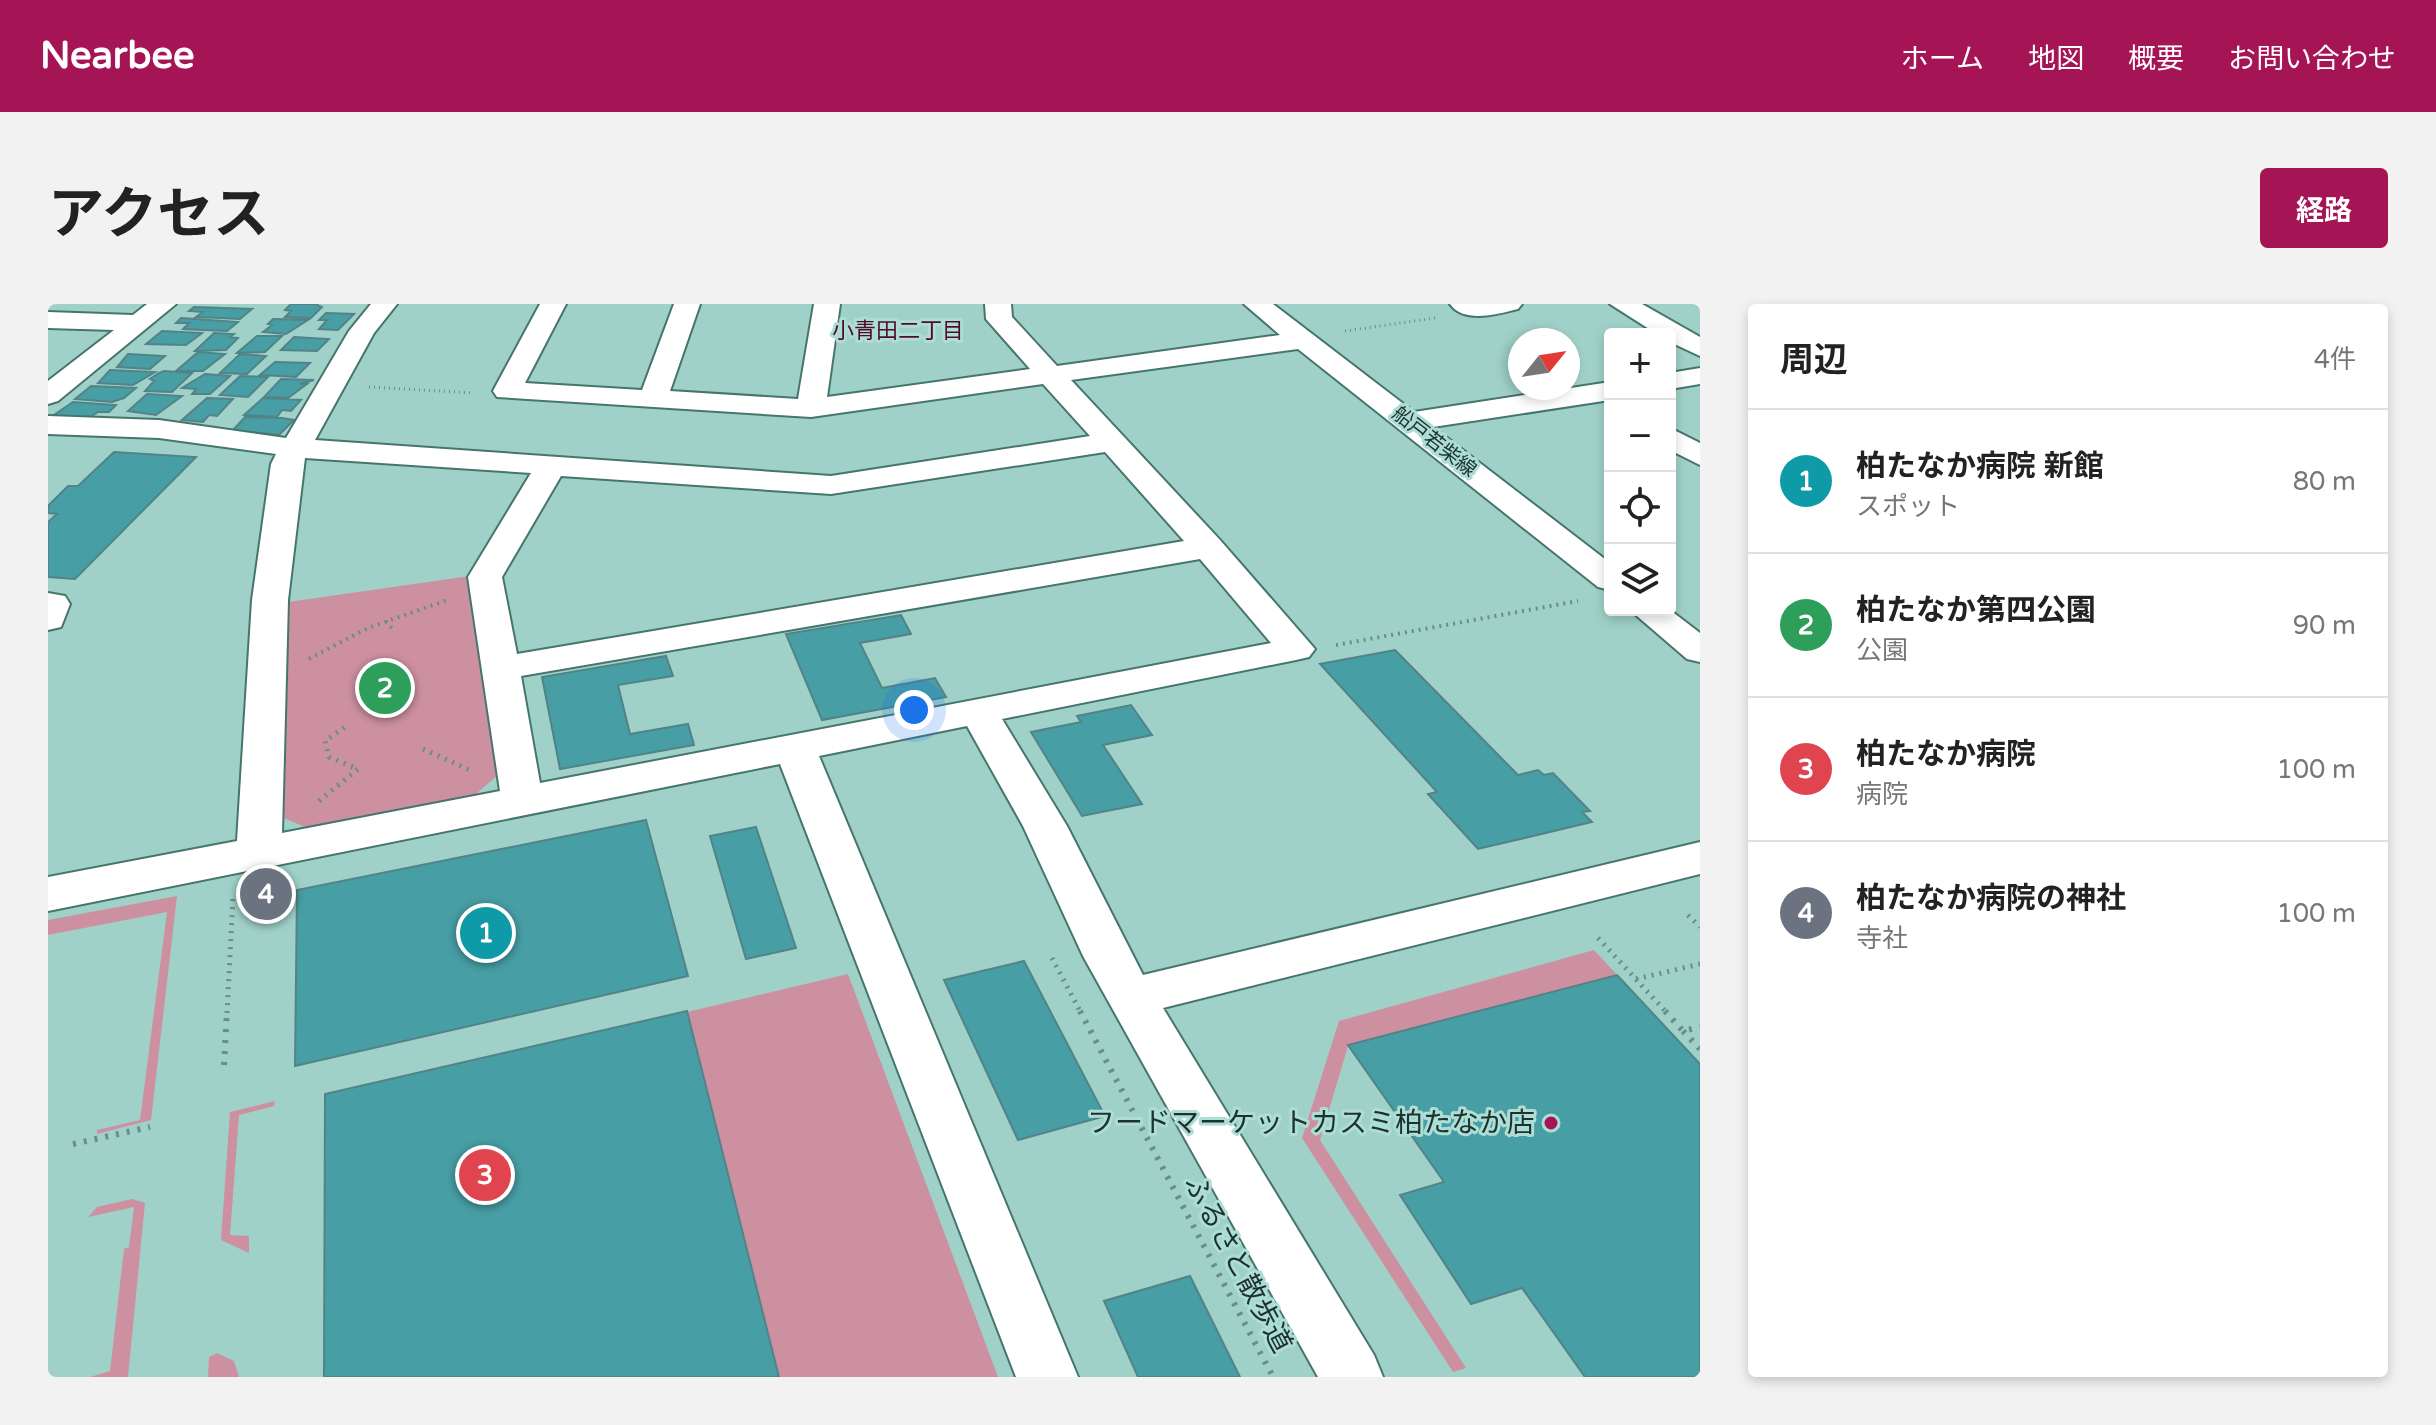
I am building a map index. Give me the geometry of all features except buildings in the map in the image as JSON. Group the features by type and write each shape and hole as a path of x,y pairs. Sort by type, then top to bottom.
{"street":[{"path":"48,395 163,304"},
{"path":"259,850 270,600 286,464 362,331 384,304"},
{"path":"553,304 507,391 811,408 1303,340"},
{"path":"653,399 687,304"},
{"path":"811,408 827,304"},
{"path":"48,894 522,798 1296,649 1208,547 999,319 998,304"},
{"name":"船戸若柴線","path":"1257,304 1408,422 1598,590"},
{"path":"1468,306 1509,304"},
{"path":"1623,304 1700,348"},
{"path":"48,320 139,323"},
{"path":"1676,380 1700,376"},
{"path":"1408,422 1604,394"},
{"path":"48,425 159,429 296,448 831,485 1112,442"},
{"path":"1676,441 1700,456"},
{"path":"522,798 485,577 550,467"},
{"path":"498,669 1208,547"},
{"path":"48,604 52,604 48,619"},
{"path":"1656,616 1700,651"},
{"path":"977,710 1045,826 1107,956 1352,1377"},
{"path":"794,746 1047,1377"},
{"path":"1131,997 1700,858"}],"path":[{"path":"1335,333 1467,313 1468,306"},
{"path":"331,384 492,394 507,391"},
{"path":"266,671 298,666 386,621 487,588"},
{"path":"1296,649 1319,648 1598,590"},
{"path":"386,621 394,631"},
{"path":"259,850 358,769 329,757 325,741 345,727"},
{"path":"224,1065 234,888"},
{"path":"1688,915 1700,927"},
{"path":"1598,938 1700,1049"},
{"name":"ふるさと散歩道","path":"1052,958 1273,1377"},
{"path":"1636,979 1700,964"},
{"path":"1683,1031 1700,1027"},
{"path":"73,1144 150,1127"}],"shaded area":[{"path":"470,576 499,774 475,795 305,827 279,816 288,602"},
{"path":"177,896 151,1120 97,1134 97,1130 140,1120 167,912 48,935 48,920"},
{"path":"1594,950 1617,975 1348,1046 1320,1140 1466,1368 1453,1372 1302,1138 1339,1021"},
{"path":"848,974 998,1377 779,1377 687,1012"},
{"path":"275,1101 274,1106 239,1115 230,1235 249,1236 249,1253 221,1240 230,1112"},
{"path":"132,1199 145,1203 128,1377 90,1377 110,1371 124,1249 129,1247 134,1207 88,1217 97,1207"},
{"path":"217,1353 234,1361 239,1377 208,1377 209,1357"}],"place":[{"name":"柏たなか第四公園","path":"385,688"},
{"name":"柏たなか病院の神社","path":"266,894"},
{"name":"柏たなか病院 新館","path":"486,933"},
{"name":"フードマーケットカスミ柏たなか店","path":"1551,1123"},
{"name":"柏たなか病院","path":"485,1175"}],"district":[{"name":"小青田二丁目","path":"898,331"}]}
